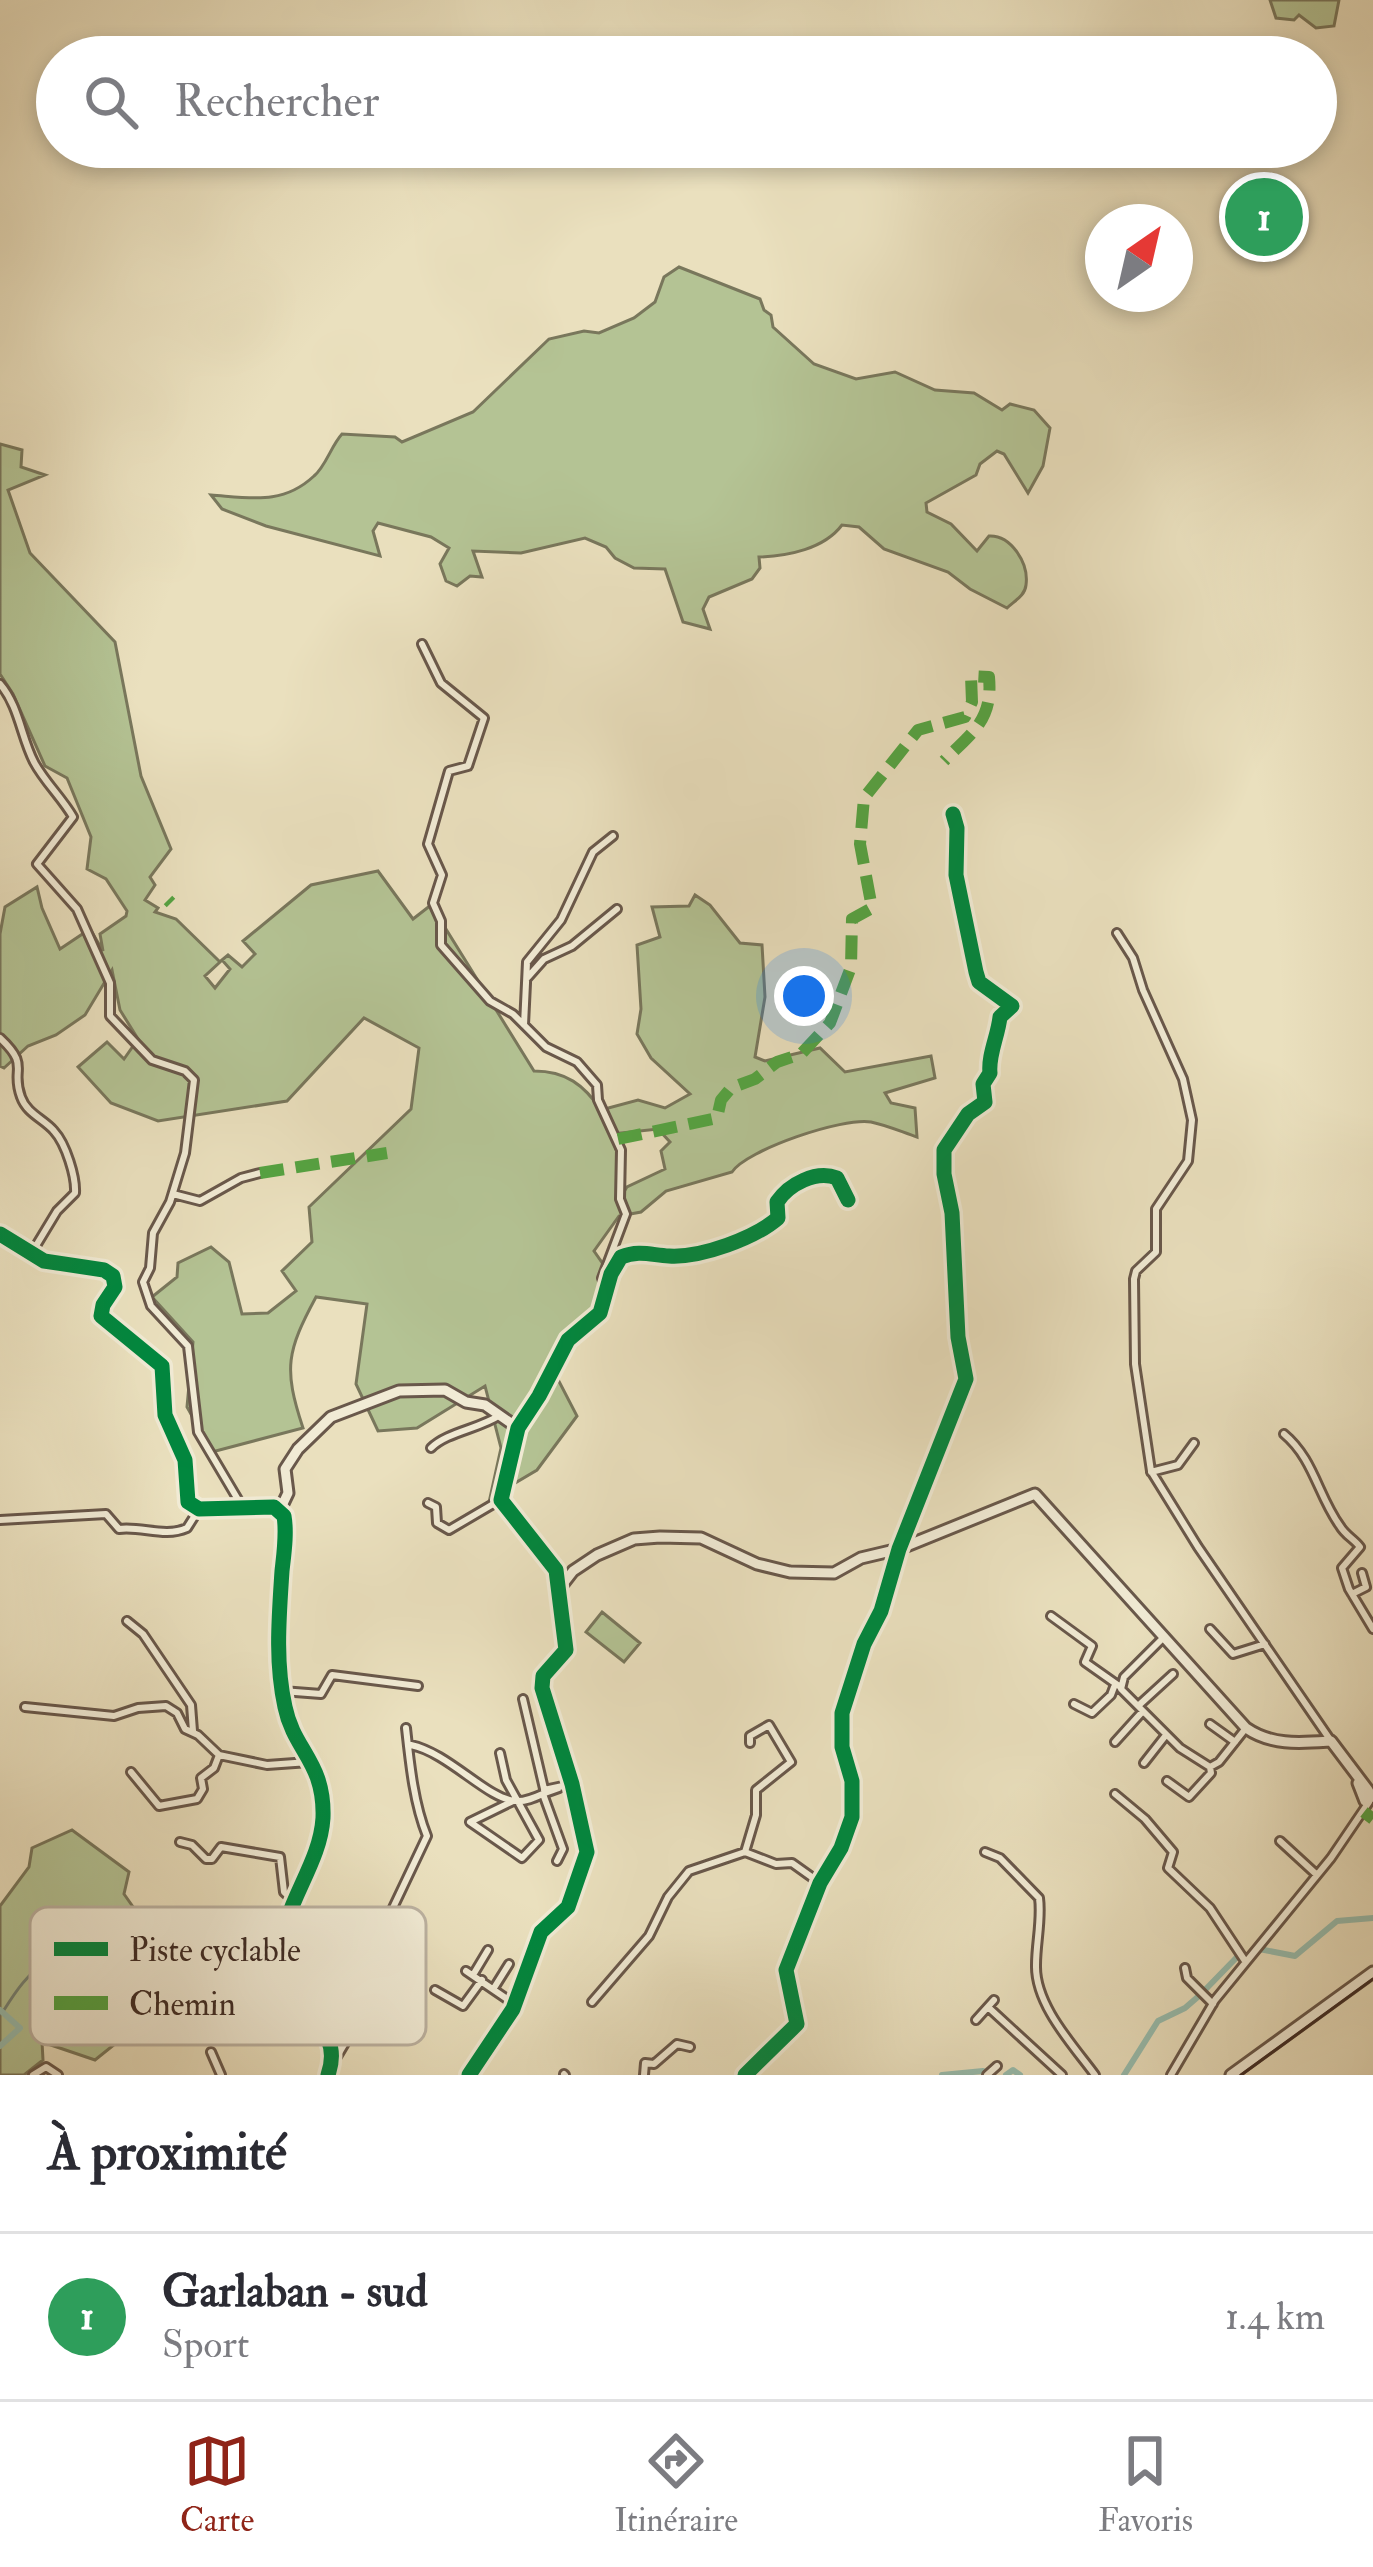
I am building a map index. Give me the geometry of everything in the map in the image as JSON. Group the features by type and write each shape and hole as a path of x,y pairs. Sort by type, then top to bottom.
{"street":[{"path":"422,644 441,683 484,718 468,766 449,771 428,844 442,875 434,903 441,921 441,945 490,1000 513,1014 546,1047 577,1062 597,1085 603,1112 618,1139 623,1163 620,1198 626,1214 602,1278 607,1292"},
{"path":"0,684 11,698 37,768 73,817 37,864 77,909 110,982 110,1016 152,1060 185,1071 194,1080 185,1153 173,1194 153,1234 150,1268 143,1282 160,1320 188,1346 198,1432 243,1508"},
{"path":"746,2075 796,2024 787,1970 852,1816 842,1713 966,1378 958,1337 944,1150 968,1114 986,1102 983,1084 990,1073 988,1062 998,1039 1000,1017 1012,1006 979,982 956,874 953,814"},
{"path":"524,1025 527,962 561,920 593,852 613,836"},
{"path":"526,980 544,959 572,946 617,908"},
{"path":"1118,933 1183,1079 1192,1120 1188,1161 1156,1209 1156,1252 1134,1279 1135,1364 1151,1472 1368,1795 1364,1812 1213,2004 1171,2075"},
{"path":"0,1038 20,1061 21,1097 58,1136 75,1182 75,1193 57,1211 31,1254"},
{"path":"173,1194 200,1201 260,1173"},
{"path":"428,1503 436,1507 437,1523 448,1530 500,1500 518,1428 568,1340 593,1322 622,1257 644,1251 675,1256 754,1236 778,1218 780,1196 809,1179 831,1174 848,1199"},
{"path":"0,1234 54,1264 104,1270 113,1276 115,1287 101,1316 162,1366 165,1415 188,1471 185,1496 199,1509 260,1508 279,1513"},
{"path":"292,1907 321,1831 320,1783 286,1715 277,1648 284,1534 279,1513 287,1493 285,1469 331,1418 399,1391 446,1390 466,1402 479,1402 518,1428"},
{"path":"430,1448 500,1414"},
{"path":"1284,1434 1298,1445 1343,1532 1360,1547 1342,1568 1373,1629"},
{"path":"1151,1472 1178,1465 1194,1443"},
{"path":"560,1589 585,1563 634,1540 701,1538 757,1564 790,1572 833,1573 861,1558 899,1549 1035,1494 1246,1728 1277,1742 1331,1741"},
{"path":"469,2075 513,2009 539,1936 565,1912 585,1861 585,1841 542,1688 543,1676 566,1650 560,1589 552,1563 500,1500"},
{"path":"0,1520 106,1514 119,1529 139,1527 170,1534 187,1528 199,1509"},
{"path":"1352,1594 1366,1587 1362,1573"},
{"path":"1052,1616 1092,1646 1085,1662 1210,1768"},
{"path":"127,1621 143,1634 191,1705 193,1731"},
{"path":"1210,1628 1233,1654 1265,1644"},
{"path":"1073,1704 1092,1713 1163,1638"},
{"path":"1115,1742 1173,1674"},
{"path":"282,1691 321,1694 332,1675 418,1686"},
{"path":"524,1699 563,1850 556,1861"},
{"path":"25,1707 114,1716 166,1706 177,1713 185,1729 219,1755 267,1766 313,1762"},
{"path":"1210,1724 1235,1742"},
{"path":"745,1852 757,1808 756,1790 791,1762 769,1725 750,1736 750,1743"},
{"path":"394,1907 428,1836 416,1813 406,1728"},
{"path":"1167,1781 1189,1797 1246,1728"},
{"path":"1144,1762 1166,1735"},
{"path":"411,1745 445,1758 499,1796 516,1801"},
{"path":"500,1753 506,1780 516,1801 539,1840 522,1858 470,1822 516,1801 568,1785"},
{"path":"131,1772 159,1807 197,1799 202,1794 201,1778 214,1768 219,1755"},
{"path":"1115,1794 1173,1852 1168,1868 1210,1907 1245,1961"},
{"path":"1280,1841 1317,1875"},
{"path":"180,1842 192,1845 206,1859 221,1847 280,1857 284,1892 294,1901"},
{"path":"592,2002 649,1936 685,1874 745,1852 776,1864 792,1863 820,1883"},
{"path":"985,1852 1000,1858 1039,1898 1039,1988 1095,2075"},
{"path":"488,1950 469,1973 508,1999 513,2009"},
{"path":"494,1988 509,1964"},
{"path":"1185,1968 1187,1978 1213,2004"},
{"path":"1231,2075 1373,1972"},
{"path":"436,1990 463,2010 482,1980"},
{"path":"976,2020 991,2004 1062,2075"},
{"path":"644,2075 646,2062 654,2064 677,2044 690,2047"},
{"path":"211,2052 221,2075"},
{"path":"33,2075 46,2067 58,2075"}],"green space":[{"path":"1270,0 1339,0 1334,26 1316,28 1299,15 1294,20 1276,18"},
{"path":"679,267 760,299 773,327 814,364 856,379 895,372 935,390 974,393 1002,410 1010,404 1034,410 1050,428 1043,466 1028,493 1004,454 997,451 980,464 976,475 926,503 927,512 951,524 977,551 989,536 1011,545 1025,568 1021,595 1007,608 948,572 884,549 859,527 842,525 805,550 759,557 760,568 752,579 709,597 703,609 710,629 683,622 665,569 634,568 585,538 521,553 473,551 482,577 470,576 457,586 446,581 440,564 449,548 431,537 378,523 373,531 380,556 266,526 222,509 211,495 279,496 314,476 342,434 395,437 402,442 473,412 549,339 584,331 599,333 634,318 655,302 664,277"},
{"path":"0,444 22,450 21,467 45,475 8,490 30,553 115,642 141,776 171,849 150,877 155,885 145,900 158,908 155,912 176,919 220,962 205,976 215,988 230,969 222,960 228,955 242,967 255,954 243,941 311,885 378,871 413,919 431,905 534,1071 573,1081 601,1110 638,1100 665,1108 690,1094 651,1058 637,1034 641,1009 637,945 660,937 652,907 689,906 695,895 710,905 740,943 762,945 765,997 755,1057 765,1061 820,1048 845,1072 931,1056 935,1078 885,1093 891,1103 915,1108 917,1137 871,1122 818,1130 756,1154 732,1172 666,1191 641,1212 619,1216 594,1251 617,1284 551,1366 577,1416 537,1470 490,1498 501,1448 485,1386 417,1428 378,1431 356,1384 367,1304 316,1297 306,1316 291,1360 303,1428 212,1452 187,1407 193,1342 152,1297 177,1277 178,1263 211,1247 229,1262 242,1314 268,1313 296,1291 282,1271 312,1242 309,1207 411,1109 419,1048 364,1018 287,1101 158,1121 111,1103 78,1067 107,1042 124,1059 138,1039 120,1010 112,970 85,1015 56,1035 28,1046 4,1068 0,1066 0,934 5,907 37,887 60,949 90,929 103,951 100,934 127,911 106,879 87,869 91,837 67,778 45,766 0,674","holes":["658,1129 670,1142 661,1151 665,1169 627,1187 620,1198 618,1155 611,1134"]},
{"path":"602,1612 640,1643 624,1662 586,1632"},
{"path":"72,1830 129,1872 124,1894 133,1907 30,1907 30,2045 42,2045 43,2060 24,2075 0,2075 0,1906 29,1867 32,1848"},
{"path":"51,2045 114,2045 95,2060"}],"waterway":[{"path":"1259,1949 1295,1956 1337,1921 1373,1918"},
{"path":"1203,1992 1239,1955"},
{"path":"4,2010 30,1975"},
{"path":"1124,2075 1158,2021 1200,1995"},
{"path":"0,2010 20,2028 0,2046"},
{"path":"1006,2075 1013,2070 1020,2075"},
{"path":"942,2075 983,2071 992,2075"}],"tram line":[{"path":"1241,2075 1373,1979"}],"marked path":[{"path":"618,1139 717,1118 721,1100 731,1088 801,1054 830,1023 851,967 852,919 872,908 860,844 864,798 918,730 965,717 972,702 971,676 989,677 984,715 944,761"},
{"path":"168,900 171,903"},
{"path":"260,1173 387,1153"},
{"path":"1364,1812 1373,1819"}],"cycle path":[{"path":"745,2075 797,2024 786,1970 852,1817 842,1713 899,1549 966,1379 958,1337 944,1150 968,1114 985,1102 983,1084 990,1073 1000,1017 1012,1006 979,982 956,875 953,814"},
{"path":"469,2075 513,2009 541,1932 568,1907 587,1852 542,1688 543,1676 566,1650 556,1570 501,1500 518,1428 568,1340 600,1313 621,1257 696,1254 742,1239 778,1218 777,1202 782,1195 812,1177 837,1178 848,1200"},
{"path":"0,1234 44,1261 104,1270 113,1276 115,1287 101,1316 162,1366 165,1415 185,1460 188,1502 199,1509 274,1507 284,1516 282,1690 289,1722 319,1783 323,1818 315,1853 293,1907"},
{"path":"328,2075 330,2045"}],"place":[{"name":"Garlaban - sud","path":"1264,217"}]}
